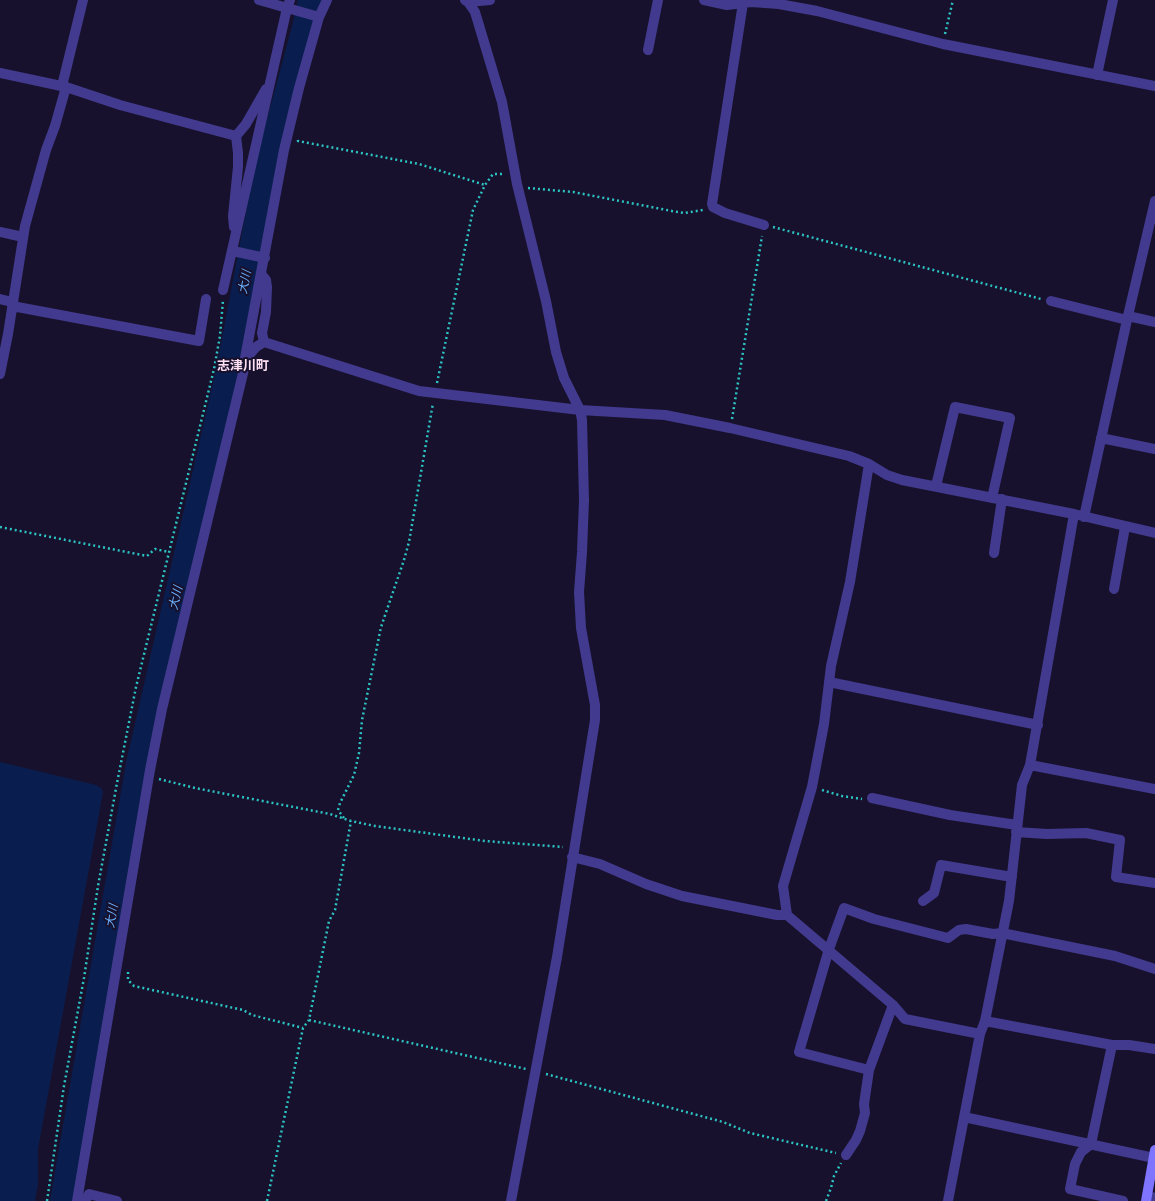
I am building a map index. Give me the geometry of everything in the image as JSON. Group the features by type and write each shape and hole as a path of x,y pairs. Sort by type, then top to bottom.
{"main road":[{"path":"1149,1199 1154,1154"}],"street":[{"path":"0,374 8,334 25,226 46,150 55,126 83,0"},
{"path":"259,0 290,6 317,17"},
{"path":"77,1201 150,770 162,709 245,365 250,327 284,150 317,17 327,0"},
{"path":"466,1 490,0"},
{"path":"648,50 658,0"},
{"path":"704,0 727,5 738,2 779,4 817,11 943,44 1155,86"},
{"path":"1097,75 1113,0"},
{"path":"466,1 475,12 502,102 518,188 546,301 556,352 564,378 580,410 582,420 584,500 579,592 580,628 595,705 595,720 557,957 511,1201"},
{"path":"738,2 711,200 713,207 741,219 764,225"},
{"path":"235,237 270,84 290,6"},
{"path":"0,73 64,87 120,105 236,136"},
{"path":"223,290 235,251 233,216 238,167 236,136 246,124 259,100 270,84"},
{"path":"948,1201 980,1034 986,1021 1009,901 1022,785 1030,765 1079,516 1101,438 1128,318 1152,225 1155,201"},
{"path":"0,232 23,237"},
{"path":"235,251 263,258"},
{"path":"261,274 266,280 267,286 266,312 262,333 264,342"},
{"path":"0,299 12,304 199,341 206,299"},
{"path":"1051,301 1128,318 1155,322"},
{"path":"245,365 250,354 256,347 264,342 419,391 580,410 665,415 730,428 849,456 869,464 887,475 902,480 997,498 1155,533"},
{"path":"936,486 955,407 1010,418 997,498 994,553"},
{"path":"1101,438 1155,449"},
{"path":"787,915 783,886 812,787 824,724 831,666 850,582 869,464"},
{"path":"1114,589 1125,527"},
{"path":"829,682 1038,725"},
{"path":"1030,765 1155,789"},
{"path":"872,798 1017,829 1047,834 1086,833 1120,840 1116,877 1155,883"},
{"path":"573,852 646,884 682,896 787,915 829,949 893,1005 905,1019 980,1034"},
{"path":"923,901 934,892 941,865 1012,877"},
{"path":"869,1070 799,1052 829,949 844,908 874,918 948,938 959,930 966,929 993,934 1002,933 1115,956 1155,969"},
{"path":"846,1155 860,1131 865,1113 864,1104 869,1070 893,1005"},
{"path":"986,1021 1112,1045 1129,1045 1155,1049"},
{"path":"1112,1045 1091,1144 1081,1152 1075,1164 1070,1189 1123,1201"},
{"path":"964,1118 1091,1144 1154,1154"},
{"path":"85,1201 89,1194 117,1201"}],"path":[{"path":"943,44 953,0"},
{"path":"298,135 298,141 418,164 484,185"},
{"path":"344,818 338,810 354,775 359,753 362,720 381,627 409,542 434,393 472,216 484,185 492,174 515,173"},
{"path":"518,188 534,187 573,192 635,205 684,212 695,212 713,207"},
{"path":"730,428 764,225 819,241 1051,301"},
{"path":"47,1201 64,1086 109,827 136,687 214,369 220,336 223,290"},
{"path":"0,527 147,556 155,549 169,552"},
{"path":"157,774 160,780 330,814 351,821 375,826 573,852"},
{"path":"812,787 842,796 860,799 872,798"},
{"path":"267,1201 303,1028 309,1020 329,921 335,910 351,821"},
{"path":"128,967 128,980 134,986 243,1010 252,1015 303,1028"},
{"path":"309,1020 536,1071 723,1122 750,1133 846,1155 834,1176 826,1201"}],"water":[{"path":"0,762 96,785 102,789 103,792 38,1149 38,1184 35,1201 0,1201"}],"waterway":[{"name":"大川","path":"62,1201 138,764 228,371 267,165 304,28 310,0"}],"district":[{"name":"志津川町","path":"243,366"}]}
